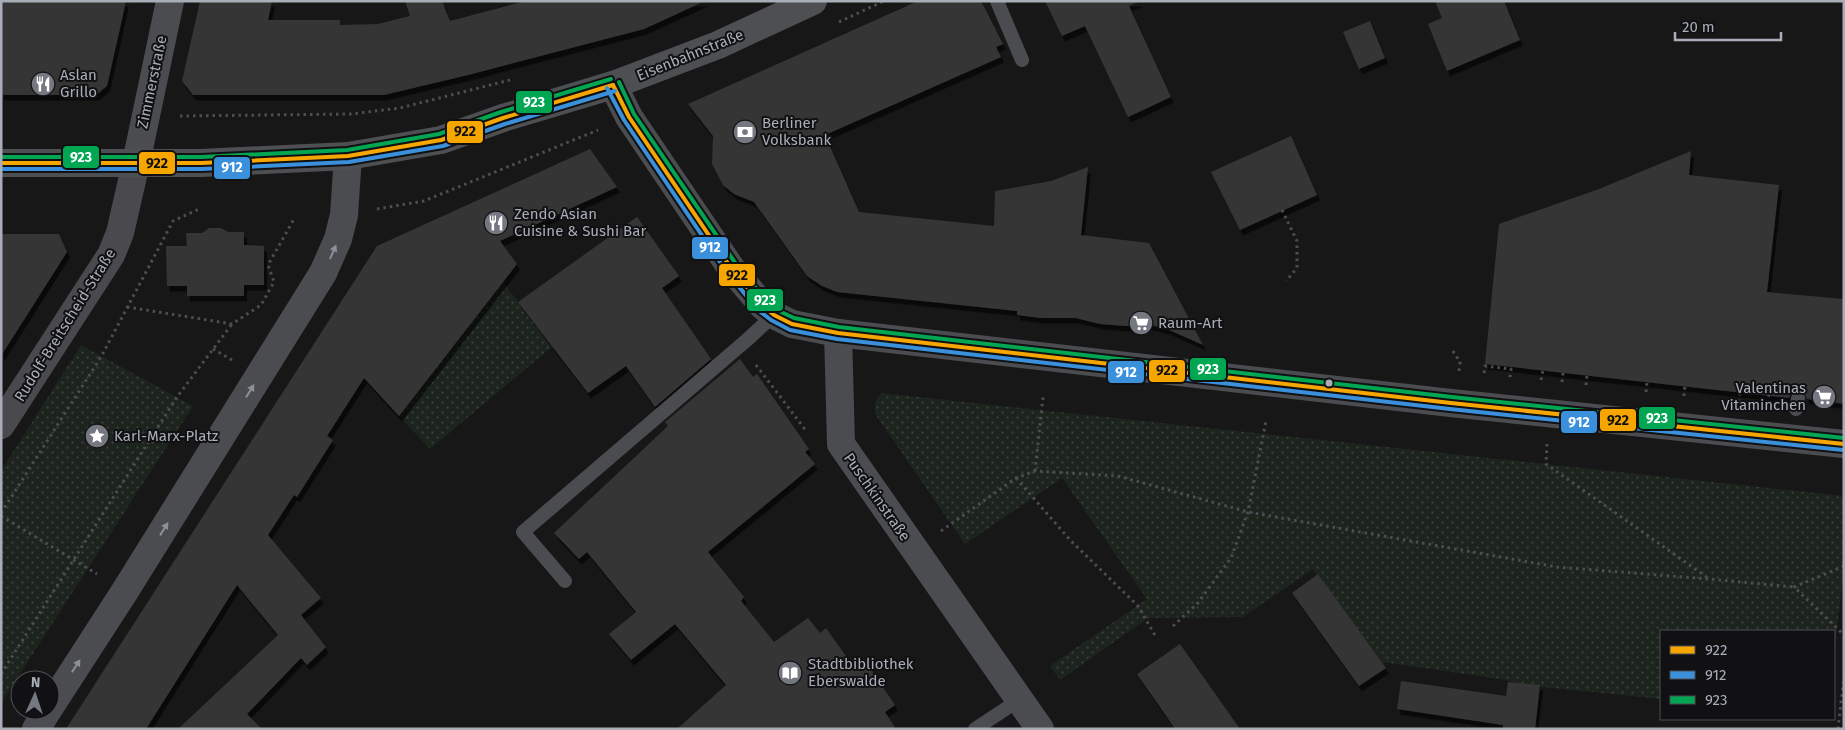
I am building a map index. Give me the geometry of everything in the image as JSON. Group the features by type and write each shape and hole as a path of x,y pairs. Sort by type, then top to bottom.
{"main road":[{"name":"Eisenbahnstraße","path":"1,163 201,163 348,156 441,140 503,118 613,86 718,45 813,1"},
{"name":"Rudolf-Breitscheid-Straße","path":"1,425 111,255 120,233 136,163"}],"street":[{"name":"Zimmerstraße","path":"136,163 144,116 170,1"},
{"path":"613,86 629,117 731,268 762,306 792,324 838,333 1441,402 1844,444"},
{"path":"60,692 324,273 338,239 344,215 348,156"},
{"name":"Puschkinstraße","path":"838,333 841,444 1040,729"}],"lane":[{"path":"997,1 1022,60"},
{"path":"565,581 523,532 741,345 774,314"},
{"path":"975,729 1020,700"}],"path":[{"path":"144,116 351,114 400,108 514,78"},
{"path":"344,215 424,201 629,117"},
{"path":"125,591 1,514 101,357 173,221 199,209"},
{"path":"1282,210 1297,241 1297,268 1286,281"},
{"path":"1,674 177,397 232,324 261,305 274,282 268,265 294,219"},
{"path":"127,307 232,324"},
{"path":"741,345 817,446 841,444"},
{"path":"1453,351 1460,362 1459,371"},
{"path":"1484,374 1485,366 1511,369 1510,377"},
{"path":"1541,380 1543,370"},
{"path":"1562,383 1563,372"},
{"path":"1586,386 1587,375"},
{"path":"1646,392 1647,382"},
{"path":"1684,397 1685,386"},
{"path":"1739,402 1740,392"},
{"path":"1767,406 1769,395"},
{"path":"1035,472 1043,397"},
{"path":"1173,626 1197,604 1231,558 1248,512 1266,421"},
{"path":"1546,452 1546,464 1709,579"},
{"path":"914,550 1016,478 1035,472 1118,476 1248,512 1557,567 1794,587 1844,566"},
{"path":"1016,478 1071,540 1138,606 1156,637"},
{"path":"1794,587 1844,635"},
{"path":"1838,729 1844,677"}],"shaded area":[{"path":"502,281 553,346 430,449 399,416"},
{"path":"81,345 193,406 22,670 10,670 10,689 1,703 1,471"},
{"path":"881,393 1844,496 1844,566 1835,647 1835,630 1660,630 1660,699 1523,685 1507,680 1382,662 1313,569 1243,617 1148,618 1060,680 1050,666 1147,599 1062,478 965,544 875,414 875,403"}],"building":[{"path":"1,1 126,1 107,86 96,95 1,95"},
{"path":"200,1 272,1 268,20 340,20 340,25 378,24 410,16 405,1 442,1 450,21 526,1 705,1 644,29 384,95 193,95 182,81"},
{"path":"918,1 981,1 1003,44 996,47 1001,57 825,135 859,212 994,226 995,191 1051,181 1088,167 1081,235 1149,243 1203,345 1167,329 1150,325 1126,326 1100,324 1076,318 1041,318 1017,315 1017,311 837,292 822,286 807,276 754,202 734,194 723,185 712,164 713,136 688,104"},
{"path":"1045,1 1140,1 1129,6 1171,97 1128,117 1085,26 1062,36"},
{"path":"1435,1 1504,1 1520,40 1447,71 1428,24 1442,18"},
{"path":"1370,21 1385,58 1359,69 1343,32"},
{"path":"1291,136 1317,195 1240,230 1211,172"},
{"path":"590,149 617,187 500,241 517,264 399,416 364,378 327,436 333,440 297,497 294,495 268,535 321,598 301,615 326,647 307,665 301,658 247,714 262,729 178,729 278,635 237,585 146,729 66,729 377,246"},
{"path":"1691,151 1689,175 1779,185 1767,292 1844,299 1844,404 1807,399 1804,392 1799,389 1792,392 1789,398 1485,364 1499,224 1599,189"},
{"path":"637,217 679,276 662,288 711,359 655,407 626,366 588,393 518,302"},
{"path":"209,228 221,228 228,232 244,232 244,245 264,246 264,285 244,285 244,296 187,296 187,286 167,286 166,246 187,246 186,233 202,233"},
{"path":"1,234 59,234 67,252 1,356"},
{"path":"740,359 753,377 757,374 809,449 805,452 815,464 708,552 744,597 741,601 774,642 808,618 820,633 826,628 853,666 864,659 895,705 885,712 896,729 677,729 726,685 675,624 631,660 609,634 636,612 587,552 579,559 554,533 668,426 665,422"},
{"path":"1318,574 1386,668 1359,686 1292,593"},
{"path":"1180,644 1240,729 1175,729 1137,674"},
{"path":"1401,681 1506,696 1508,682 1540,685 1535,729 1503,729 1503,725 1397,709"}],"transit line":[{"name":"923","path":"1,157 201,157 347,150 439,134 501,112 611,79"},
{"name":"923","path":"619,82 634,114 736,264 767,302 777,310 794,318 839,327 1452,397 1844,438"},
{"name":"922","path":"613,85 629,117 731,268 763,306 774,315 792,324 838,333 1451,403 1844,444"},
{"name":"922","path":"1,163 201,163 348,156 441,140 503,118 613,85"},
{"name":"912","path":"607,88 624,120 726,271 758,310 771,320 790,330 837,339 1450,409 1843,450"},
{"name":"912","path":"1,169 201,169 349,162 443,146 505,124 615,91"}],"place":[{"name":"Aslan Grillo","path":"43,84"},
{"name":"Berliner Volksbank","path":"745,132"},
{"name":"Zendo Asian Cuisine & Sushi Bar","path":"496,223"},
{"name":"Raum-Art","path":"1141,323"},
{"name":"Valentinas Vitaminchen","path":"1824,397"},
{"name":"Karl-Marx-Platz","path":"97,436"},
{"name":"Stadtbibliothek Eberswalde","path":"790,673"}]}
